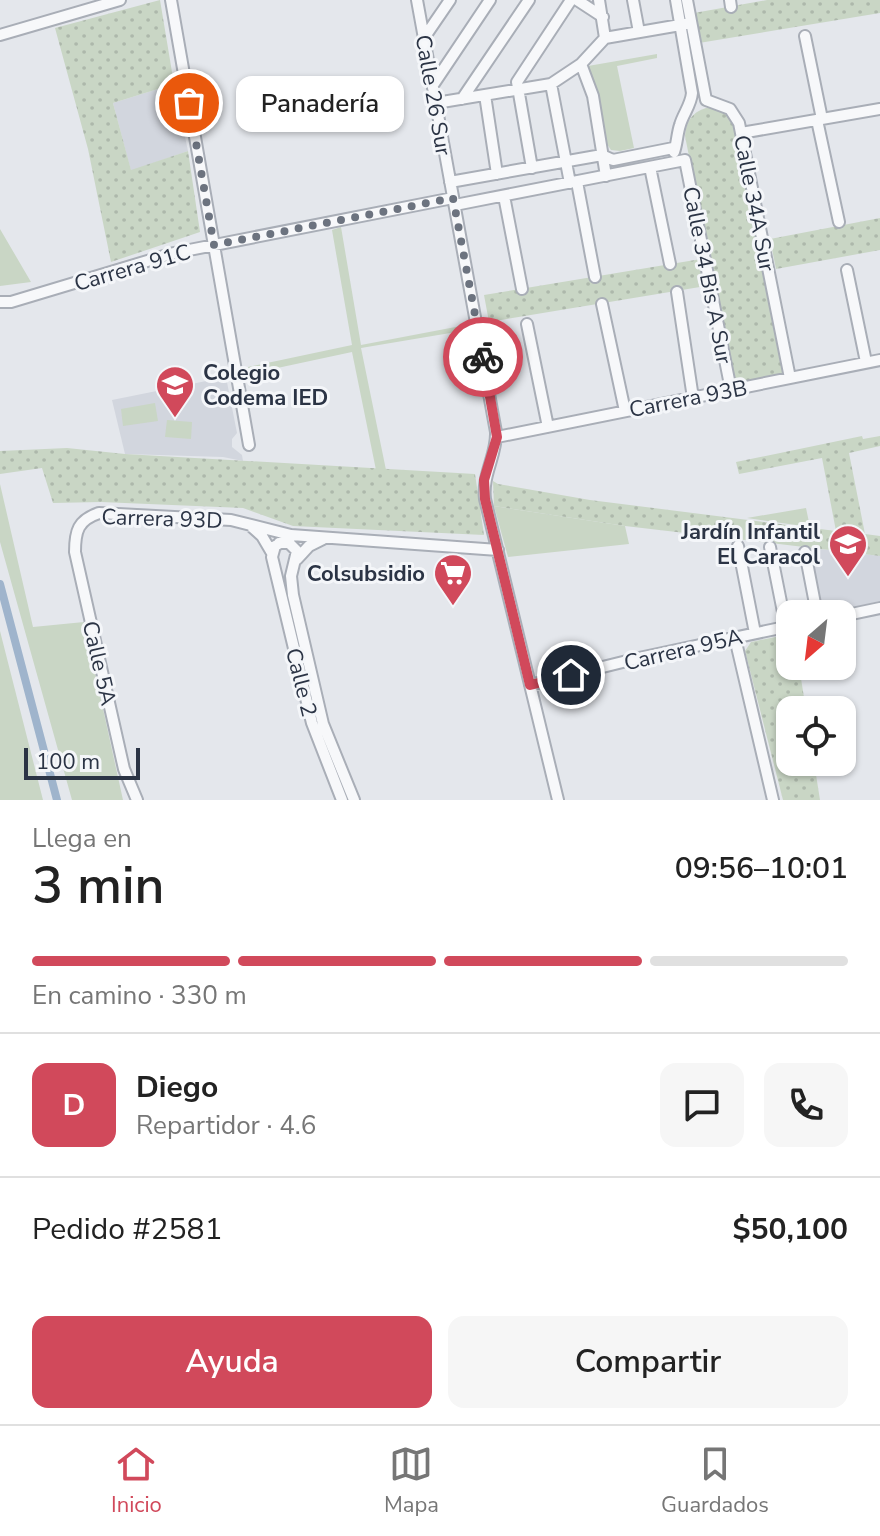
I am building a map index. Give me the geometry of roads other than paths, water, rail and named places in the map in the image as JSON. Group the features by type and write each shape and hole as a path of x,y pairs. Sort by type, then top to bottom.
{"street":[{"path":"0,35 120,0"},
{"path":"171,0 249,445"},
{"name":"Calle 26 Sur","path":"417,0 497,437 483,486 558,800"},
{"path":"424,38 450,0"},
{"path":"433,85 490,0"},
{"path":"462,99 529,0"},
{"path":"532,168 517,90 521,76 571,0"},
{"path":"577,0 603,17"},
{"path":"599,0 605,38"},
{"path":"633,0 639,32"},
{"name":"Calle 34A Sur","path":"676,0 686,24 706,100 724,106 735,114 741,133 790,378"},
{"name":"Calle 34A Sur","path":"673,148 678,144 679,128 692,98 687,0"},
{"path":"436,103 551,84 581,64 605,38 686,24"},
{"path":"805,36 839,222"},
{"path":"581,64 593,96 606,176"},
{"path":"551,84 566,162 595,277"},
{"path":"485,95 497,174"},
{"path":"741,133 880,109"},
{"path":"450,182 602,155 613,160 673,148 681,161"},
{"name":"Carrera 91C","path":"0,302 11,302 174,253 454,202 504,196 681,161"},
{"name":"Calle 34 Bis A Sur","path":"681,161 731,390"},
{"path":"650,167 670,264"},
{"path":"504,196 522,289"},
{"path":"847,270 866,362"},
{"path":"677,292 693,398"},
{"path":"602,304 625,411"},
{"path":"527,324 548,427"},
{"name":"Carrera 93B","path":"497,437 880,360"},
{"name":"Carrera 93D","path":"79,524 99,513 195,517 247,524 283,544"},
{"name":"Calle 5A","path":"79,524 75,552 124,769 137,800"},
{"name":"Carrera 93D","path":"247,524 262,536 283,544 329,537 498,550"},
{"path":"283,544 284,568 309,546 329,537"},
{"name":"Calle 2","path":"283,544 297,551 291,585 323,724 354,800"},
{"name":"Calle 2","path":"283,544 312,723 342,800"},
{"path":"738,546 755,633"},
{"path":"770,547 782,600"},
{"path":"805,552 814,600"},
{"path":"856,613 880,608"},
{"name":"Carrera 95A","path":"530,685 776,629"},
{"path":"735,638 773,800"}],"waterway":[{"path":"0,584 57,800"}],"place":[{"name":"Panadería","path":"189,103"},
{"name":"Colegio Codema IED","path":"175,419"},
{"name":"Jardín Infantil El Caracol","path":"848,578"},
{"name":"Colsubsidio","path":"453,607"}]}
